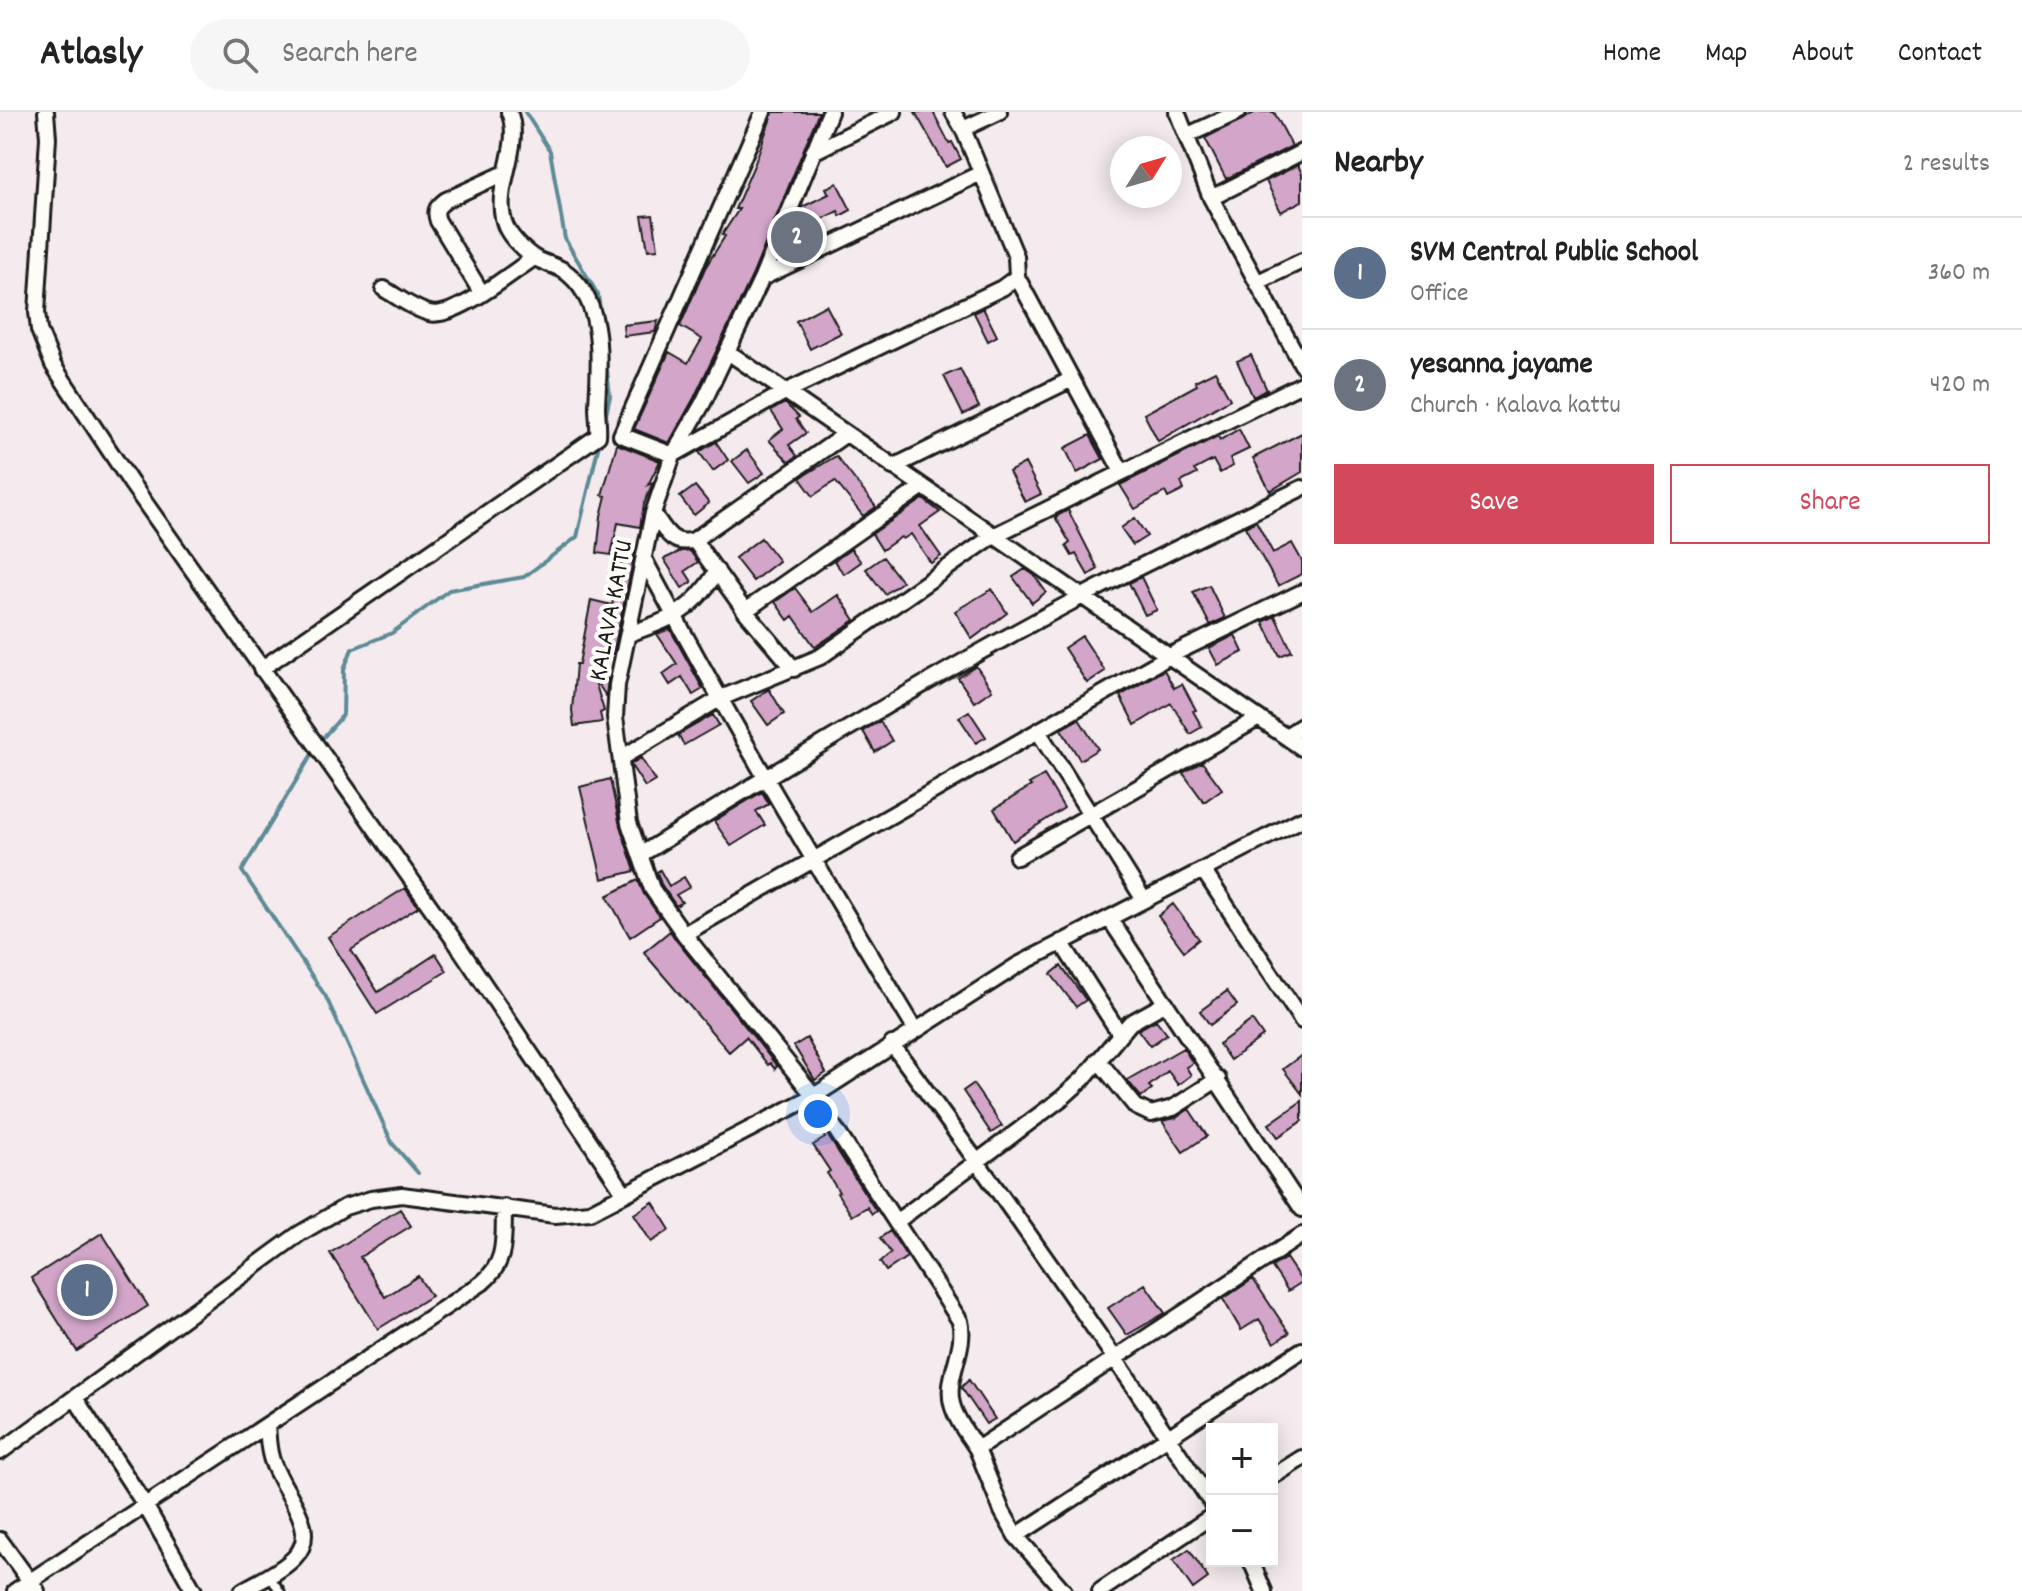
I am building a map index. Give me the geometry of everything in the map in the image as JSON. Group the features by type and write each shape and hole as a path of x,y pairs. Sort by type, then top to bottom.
{"street":[{"path":"46,112 48,138 37,312 39,330 53,365 131,483 459,947 625,1194"},
{"path":"509,112 513,128 502,205 506,226 534,258 563,270 573,279 593,311 600,374 597,409 608,430 673,455 785,392 1002,288 1017,277"},
{"path":"261,669 608,430 763,112"},
{"name":"KALAVA KATTU","path":"830,112 762,278 703,403 673,455 653,513 617,685 615,717 629,823 652,889 684,934 814,1096 960,1321 962,1331 951,1383 952,1403 977,1449 1002,1511 1016,1536 1064,1591"},
{"path":"813,152 894,112"},
{"path":"953,112 1016,256 1017,277 1122,472"},
{"path":"963,129 999,112"},
{"path":"1177,112 1211,198 1302,365"},
{"path":"1188,135 1238,112"},
{"path":"1211,198 1302,152"},
{"path":"481,292 436,212 446,200 505,173"},
{"path":"762,278 981,173"},
{"path":"384,289 433,315 458,307 534,258"},
{"path":"1258,282 1302,261"},
{"path":"728,352 1302,748"},
{"path":"893,467 1072,379"},
{"path":"621,758 721,698 820,657 993,536 1302,384"},
{"path":"653,513 675,541 694,540 846,434"},
{"path":"745,611 922,487"},
{"path":"640,855 766,777 1083,595 1302,488"},
{"path":"694,540 745,611 794,669"},
{"path":"644,559 766,777 915,1029"},
{"path":"629,634 675,618 694,604 717,571"},
{"path":"684,934 1169,656 1302,592"},
{"path":"1017,857 1259,718"},
{"path":"1286,736 1302,726"},
{"path":"1038,731 1144,900"},
{"path":"0,1452 299,1234 345,1207 371,1199 402,1195 555,1215 590,1212 814,1096 1018,965 1302,819"},
{"path":"1203,870 1302,1021"},
{"path":"1109,918 1302,1209"},
{"path":"1061,942 1120,1034"},
{"path":"896,1222 1062,1098 1083,1079 1130,1023 1166,1003"},
{"path":"892,1044 1117,1358 1206,1495"},
{"path":"1098,1060 1136,1107 1151,1114 1173,1108 1218,1079"},
{"path":"15,1591 33,1586 145,1505 494,1273 502,1254 504,1207"},
{"path":"977,1449 1302,1235"},
{"path":"1016,1536 1302,1350"},
{"path":"75,1398 145,1505 194,1591"},
{"path":"242,1591 295,1558 305,1537 302,1523 271,1457 267,1426"},
{"path":"1278,1473 1302,1458"},
{"path":"1100,1591 1206,1520"},
{"path":"0,1540 33,1586"},
{"path":"1254,1567 1264,1591"}],"lane":[{"path":"269,1576 280,1591"}],"building":[{"path":"773,112 819,112 753,274 669,443 634,429 669,352 688,363 702,339 680,326 705,268 739,209 735,209"},
{"path":"915,112 933,112 961,159 946,167"},
{"path":"1256,112 1274,112 1292,146 1226,179 1205,138"},
{"path":"1298,165 1302,174 1302,201 1281,212 1266,181"},
{"path":"837,183 851,210 840,216 838,211 812,224 818,235 797,245 791,233 802,207 829,194 826,188"},
{"path":"653,215 658,249 648,250 642,216"},
{"path":"826,305 841,333 810,349 796,321"},
{"path":"983,308 997,336 988,341 974,313"},
{"path":"658,321 655,332 624,336 623,325"},
{"path":"1251,355 1267,390 1253,397 1237,361"},
{"path":"960,369 979,407 963,415 944,376"},
{"path":"1215,371 1230,399 1158,441 1144,414 1197,385 1195,381"},
{"path":"785,403 799,417 796,419 806,433 789,445 797,456 789,462 769,440 783,429 771,411"},
{"path":"1239,429 1249,449 1230,458 1233,466 1220,473 1213,460 1194,470 1197,474 1181,482 1184,490 1168,498 1165,492 1135,509 1120,485 1218,436 1220,440"},
{"path":"1302,433 1302,472 1270,491 1253,458"},
{"path":"1090,435 1103,459 1077,473 1065,448"},
{"path":"716,442 728,460 713,471 699,452"},
{"path":"617,444 660,461 648,485 653,482 644,504 640,527 618,523 611,555 597,553 606,496 602,495"},
{"path":"747,450 764,473 749,483 732,461"},
{"path":"836,456 876,507 863,516 835,481 813,496 800,478"},
{"path":"1025,463 1041,494 1025,502 1009,472"},
{"path":"695,486 709,503 694,515 680,497"},
{"path":"923,499 940,512 920,526 941,556 931,563 911,534 882,550 872,534"},
{"path":"1068,510 1098,569 1088,575 1076,554 1072,556 1066,546 1070,543 1055,517"},
{"path":"1135,518 1147,536 1133,545 1121,528"},
{"path":"1256,521 1273,553 1292,543 1302,561 1302,574 1278,586 1245,527"},
{"path":"761,538 779,561 753,581 735,558"},
{"path":"851,549 861,562 844,574 834,561"},
{"path":"625,550 635,552 613,654 594,651 590,678 594,678 604,711 600,713 602,722 574,726 572,710 576,664 579,664 591,600 612,605"},
{"path":"681,551 690,551 698,562 685,571 692,582 682,588 664,559"},
{"path":"883,557 902,582 885,594 866,569"},
{"path":"1025,569 1034,575 1046,592 1032,603 1013,577"},
{"path":"1141,577 1157,610 1145,615 1129,583"},
{"path":"1209,585 1225,618 1210,625 1193,592"},
{"path":"795,588 813,612 838,595 855,620 815,647 793,616 788,620 775,602"},
{"path":"992,589 1007,613 972,639 955,611"},
{"path":"1275,616 1292,651 1280,656 1263,622"},
{"path":"670,629 703,689 693,695 682,677 670,685 663,674 677,664 657,634"},
{"path":"1235,635 1243,652 1218,665 1209,648"},
{"path":"1082,636 1105,671 1087,683 1064,648"},
{"path":"976,666 992,690 974,702 958,678"},
{"path":"1164,670 1174,688 1182,684 1196,710 1193,711 1202,727 1190,734 1171,703 1135,725 1120,696"},
{"path":"594,678 608,679 606,696"},
{"path":"769,689 784,714 768,725 751,701"},
{"path":"969,711 986,737 976,743 959,717"},
{"path":"713,715 719,725 684,745 678,735"},
{"path":"1079,719 1098,749 1080,760 1061,729"},
{"path":"880,721 892,741 875,752 863,731"},
{"path":"641,758 655,781 645,787 631,764"},
{"path":"1202,762 1222,789 1204,802 1183,773"},
{"path":"1044,775 1064,808 1013,841 994,809"},
{"path":"610,779 620,826 635,871 602,879 580,787"},
{"path":"762,792 769,804 756,811 765,825 731,846 714,821"},
{"path":"660,870 669,886 684,877 690,887 676,895 682,902 676,906 661,884 657,872"},
{"path":"638,880 660,917 630,937 607,896"},
{"path":"405,888 418,907 351,950 378,992 436,954 447,971 377,1014 328,937"},
{"path":"1173,904 1199,939 1184,951 1158,916"},
{"path":"670,931 777,1066 775,1069 770,1063 768,1065 746,1037 729,1052 644,952"},
{"path":"1061,966 1086,1000 1076,1007 1051,974"},
{"path":"1227,991 1237,1005 1210,1025 1200,1011"},
{"path":"1156,1020 1167,1034 1150,1046 1138,1030"},
{"path":"1252,1020 1263,1036 1230,1060 1219,1044"},
{"path":"807,1038 826,1073 815,1080 794,1046"},
{"path":"1183,1048 1193,1063 1186,1067 1191,1075 1178,1085 1168,1071 1141,1097 1127,1080"},
{"path":"1302,1055 1302,1094 1283,1069"},
{"path":"973,1084 1002,1126 991,1133 963,1091"},
{"path":"1302,1101 1302,1121 1278,1137 1269,1124"},
{"path":"1189,1109 1207,1136 1183,1152 1162,1121 1176,1118"},
{"path":"812,1111 876,1211 872,1214 867,1207 852,1216 837,1193 827,1173 830,1171 813,1145 825,1138 809,1113"},
{"path":"653,1202 670,1230 651,1242 634,1214"},
{"path":"400,1209 411,1226 360,1257 385,1297 418,1276 431,1296 378,1329 330,1253"},
{"path":"890,1231 907,1257 886,1271 880,1262 891,1253 880,1238"},
{"path":"102,1233 148,1306 77,1351 31,1278"},
{"path":"1286,1258 1302,1282 1288,1291 1272,1267"},
{"path":"1253,1279 1289,1333 1274,1343 1259,1319 1241,1330 1223,1299"},
{"path":"1145,1284 1165,1313 1127,1335 1108,1308"},
{"path":"969,1380 995,1419 986,1424 961,1387"},
{"path":"1189,1549 1208,1578 1193,1589 1173,1560"}],"waterway":[{"path":"525,112 550,151 565,239 598,295 601,317"},
{"path":"604,424 610,396 605,354"},
{"path":"320,741 343,715 344,669 352,649 392,633 449,590 524,577 577,537 600,440"},
{"path":"315,749 242,871 326,997 392,1143 418,1173"}],"place":[{"name":"yesanna jayame","path":"797,237"},
{"name":"SVM Central Public School","path":"87,1290"}]}
